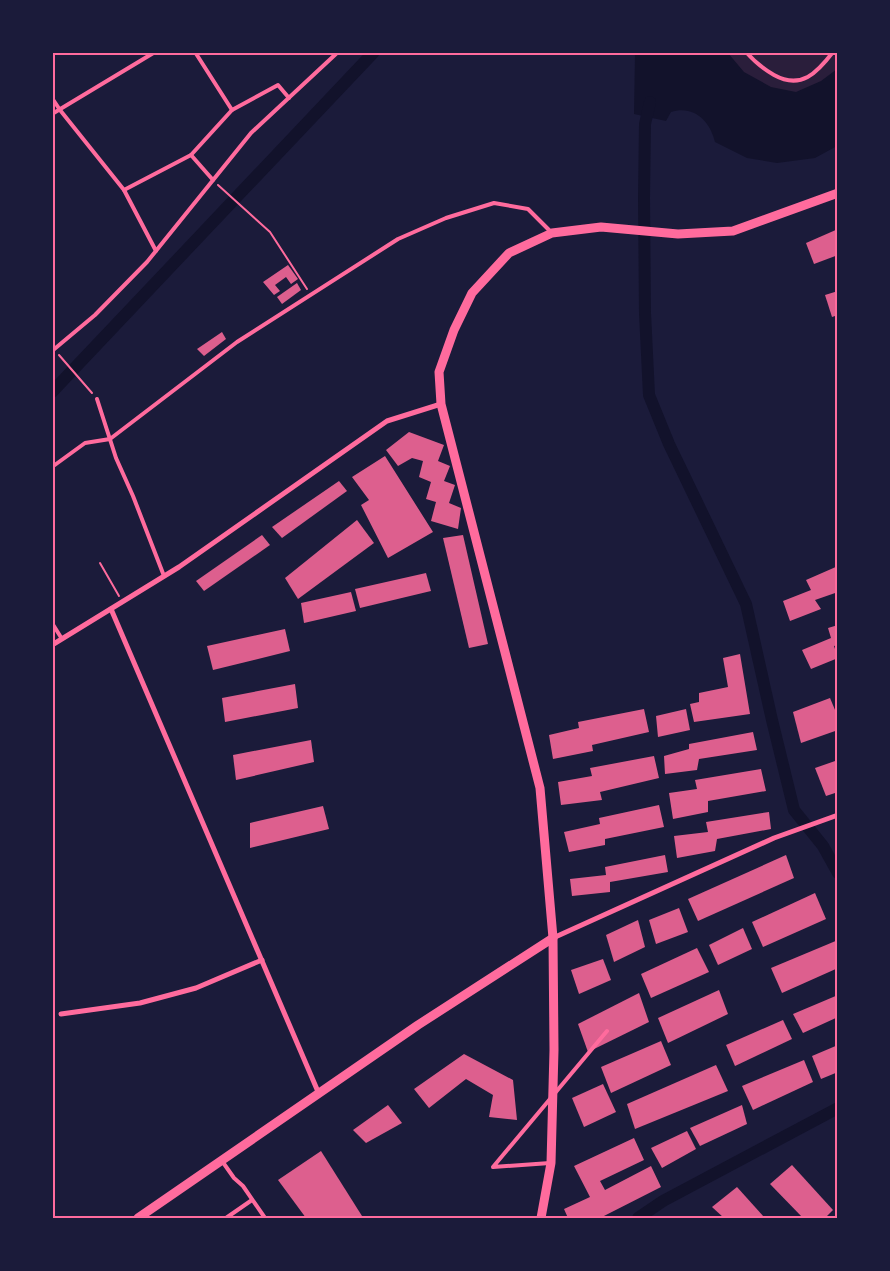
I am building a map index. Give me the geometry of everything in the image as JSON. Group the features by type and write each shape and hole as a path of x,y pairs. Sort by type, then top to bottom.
{"street":[{"path":"541,1218 551,1163 553,938 540,788 441,404 439,372 454,330 472,293 510,253 552,233 601,227 678,234 733,231 838,193"},
{"path":"52,645 164,576 387,421 441,404"},
{"path":"111,609 319,1094"},
{"path":"138,1218 418,1025 553,938 774,838 836,816"},
{"path":"62,1014 140,1003 196,988 262,960"}],"lane":[{"path":"52,114 155,52"},
{"path":"195,52 232,110"},
{"path":"53,350 95,315 148,262 251,133 338,52"},
{"path":"746,52 768,72 793,82 803,80 817,71 833,52"},
{"path":"124,190 191,155 232,110 278,85 289,98"},
{"path":"52,98 124,190 156,252"},
{"path":"191,155 213,180"},
{"path":"52,467 85,443 110,439 237,342 398,240 446,218 494,203 528,209 552,233"},
{"path":"97,399 110,439 164,576"},
{"path":"52,623 62,639"},
{"path":"551,1163 493,1168 607,1031"},
{"path":"222,1161 234,1178 243,1186 265,1218"},
{"path":"226,1218 252,1200"}],"path":[{"path":"213,180 270,232 311,295"},
{"path":"53,350 97,399"},
{"path":"100,563 122,602"}],"shaded area":[{"path":"635,53 728,53 744,72 771,87 796,92 821,81 837,69 837,146 815,158 777,163 747,158 715,142 713,134 705,121 694,113 679,110 671,112 666,121 634,114"},
{"path":"710,53 837,53 837,99 776,106"}],"building":[{"path":"838,229 838,255 814,264 806,243"},
{"path":"288,265 298,279 291,284 286,277 275,285 280,291 274,295 263,282"},
{"path":"297,283 301,290 282,304 277,297"},
{"path":"838,291 838,315 832,317 825,295"},
{"path":"222,332 226,339 204,356 197,349"},
{"path":"409,432 444,445 438,461 450,466 444,481 455,485 449,503 461,508 458,529 431,521 436,502 426,499 431,482 419,477 423,461 412,458 398,466 386,450"},
{"path":"385,456 433,532 388,558 361,505 369,500 352,477"},
{"path":"339,481 347,491 282,538 272,527"},
{"path":"357,520 374,543 298,599 285,578"},
{"path":"262,535 270,545 204,591 196,581"},
{"path":"463,535 488,644 469,648 443,538"},
{"path":"838,566 838,592 815,600 821,609 790,621 783,601 811,590 806,580"},
{"path":"426,573 431,591 360,608 355,589"},
{"path":"351,592 356,611 304,623 301,603"},
{"path":"838,625 838,645 834,646 838,658 811,669 802,650 831,638 828,628"},
{"path":"285,629 290,651 213,670 207,646"},
{"path":"740,654 750,714 694,722 690,704 699,702 699,693 728,687 723,658"},
{"path":"295,684 298,708 225,722 222,698"},
{"path":"830,698 838,717 838,730 801,743 793,712"},
{"path":"644,709 649,732 592,745 593,751 553,759 549,735 579,728 578,722"},
{"path":"686,709 690,730 658,737 656,716"},
{"path":"753,732 757,750 699,759 697,770 665,774 664,756 689,749 689,744"},
{"path":"311,740 314,762 236,780 233,755"},
{"path":"654,756 659,778 600,792 602,800 561,805 558,782 592,776 590,768"},
{"path":"838,760 838,792 826,796 815,768"},
{"path":"761,769 766,791 708,801 708,812 673,819 669,793 697,789 695,780"},
{"path":"659,805 664,827 605,839 605,845 569,852 564,832 600,824 599,818"},
{"path":"323,806 329,829 250,848 250,823"},
{"path":"769,812 771,829 717,839 715,851 677,858 674,836 708,832 706,822"},
{"path":"665,855 668,872 610,882 610,892 572,896 570,879 606,875 605,867"},
{"path":"786,855 794,878 698,921 688,899"},
{"path":"815,893 826,919 763,947 752,922"},
{"path":"679,908 688,932 656,944 649,920"},
{"path":"638,920 645,947 614,962 606,935"},
{"path":"743,928 752,949 718,965 709,945"},
{"path":"838,940 838,968 782,993 771,968"},
{"path":"697,948 709,972 651,998 641,974"},
{"path":"603,959 611,980 579,994 571,970"},
{"path":"719,990 728,1014 668,1043 658,1018"},
{"path":"639,993 649,1022 588,1052 578,1024"},
{"path":"838,995 838,1017 803,1033 793,1014"},
{"path":"783,1020 792,1039 735,1066 726,1045"},
{"path":"661,1041 671,1065 611,1093 601,1067"},
{"path":"838,1045 838,1072 821,1079 812,1056"},
{"path":"464,1054 513,1080 517,1120 489,1117 493,1095 466,1079 429,1108 414,1089"},
{"path":"804,1060 813,1082 753,1110 742,1086"},
{"path":"716,1065 728,1091 635,1129 627,1104"},
{"path":"603,1084 616,1112 584,1127 572,1098"},
{"path":"388,1105 402,1123 366,1143 353,1130"},
{"path":"742,1105 747,1124 700,1146 690,1128"},
{"path":"687,1131 696,1149 662,1168 651,1148"},
{"path":"634,1138 644,1160 600,1181 605,1190 651,1166 661,1187 600,1218 568,1218 564,1209 590,1197 574,1166"},
{"path":"321,1151 362,1216 358,1218 306,1218 278,1180"},
{"path":"792,1165 833,1210 825,1218 803,1218 770,1184"},
{"path":"737,1187 765,1218 724,1218 712,1207"}],"waterway":[{"path":"52,392 374,52"},
{"path":"650,102 645,124 644,198 645,313 649,395 669,444 746,604 794,810 823,846 838,873"},
{"path":"638,1218 663,1201 838,1108"}]}
